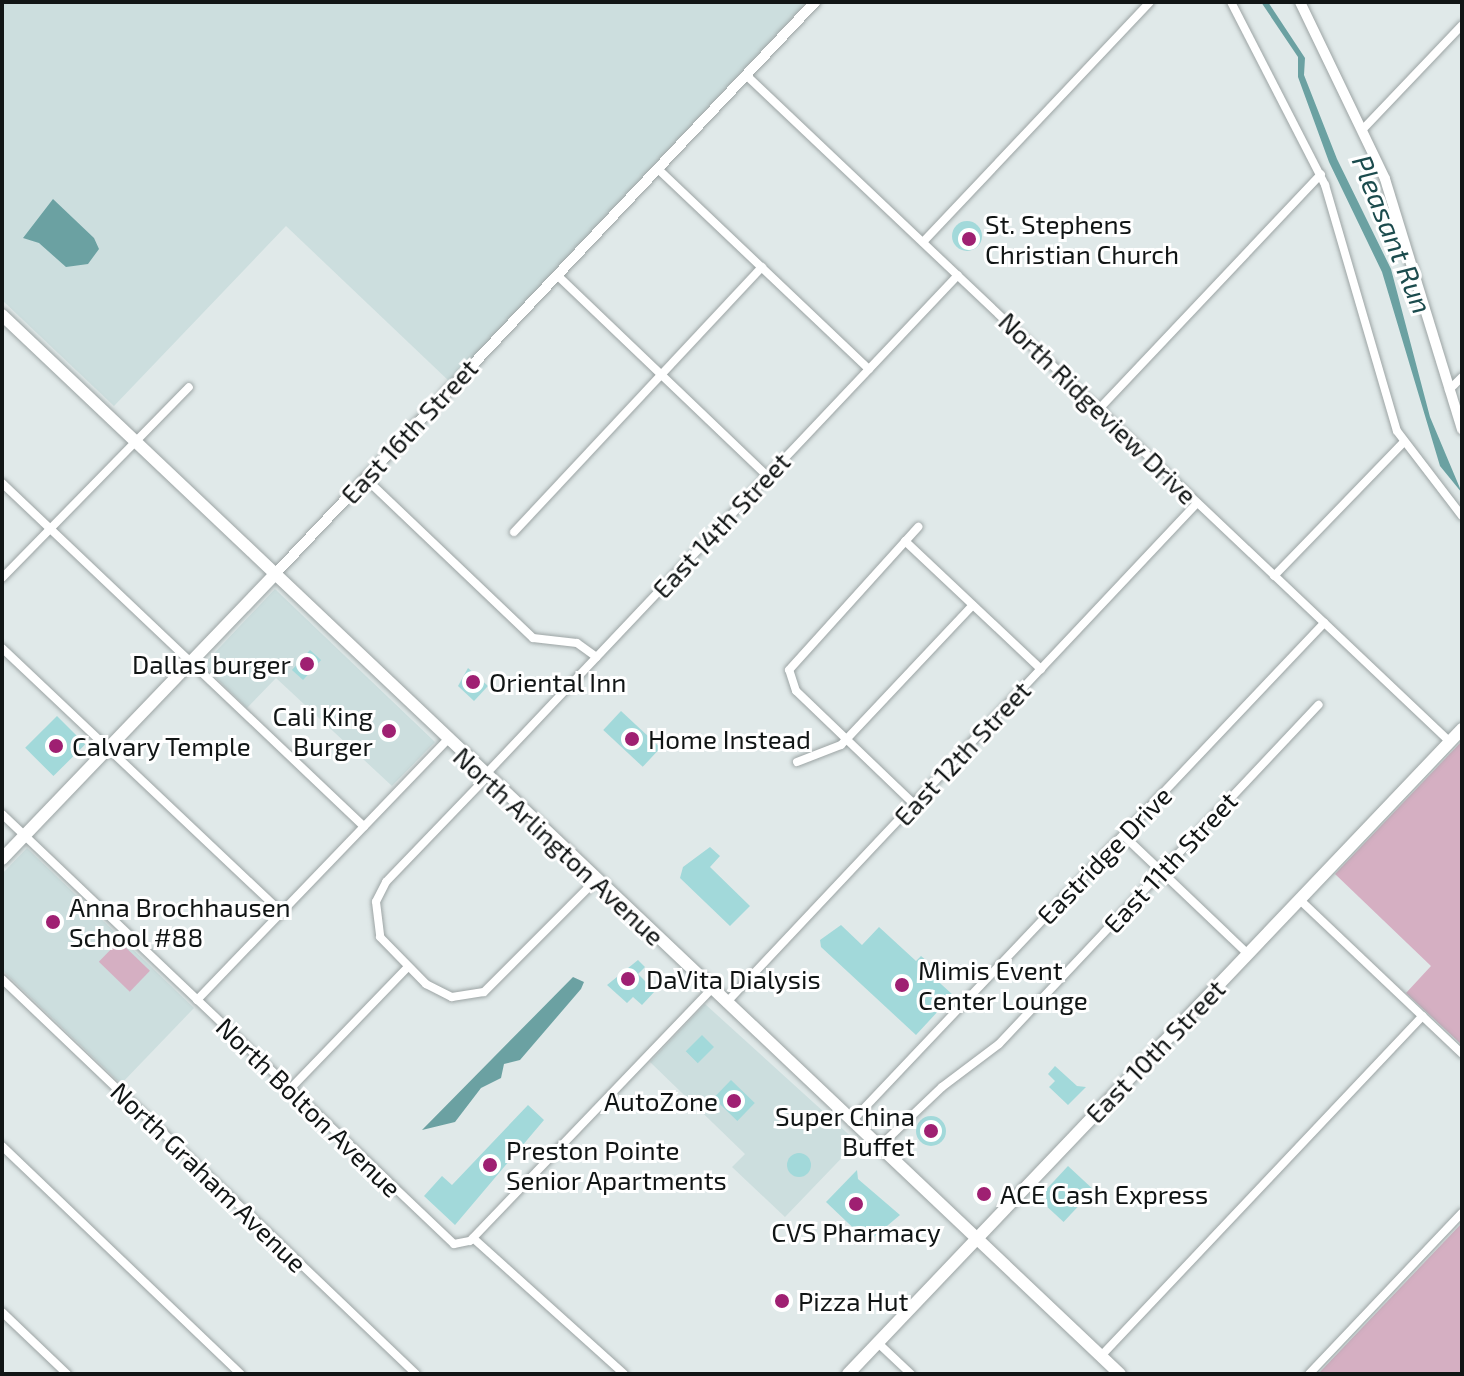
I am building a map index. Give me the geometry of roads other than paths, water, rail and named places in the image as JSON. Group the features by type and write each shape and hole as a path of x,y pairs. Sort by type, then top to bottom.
{"main road":[{"name":"North Arlington Avenue","path":"2,315 277,572 485,777 1120,1374"},
{"name":"East 16th Street","path":"2,859 277,572"},
{"name":"East 10th Street","path":"848,1374 1462,729"}],"street":[{"name":"East 16th Street","path":"277,572 815,2"},
{"path":"923,242 1150,2"},
{"path":"1231,2 1321,174 1403,443 1462,516"},
{"path":"1300,2 1364,128 1411,251 1462,429"},
{"path":"1364,128 1462,25"},
{"name":"North Ridgeview Drive","path":"746,75 1450,742"},
{"path":"658,169 869,369"},
{"path":"1099,409 1321,174"},
{"path":"514,532 762,267"},
{"path":"557,275 767,476"},
{"name":"East 14th Street","path":"595,881 480,994 445,995 408,967 379,934 377,898 596,657 958,275"},
{"path":"1449,390 1462,377"},
{"path":"2,578 189,387"},
{"path":"1274,576 1403,443"},
{"path":"365,478 533,638 577,643 596,657"},
{"path":"2,483 364,827"},
{"name":"East 12th Street","path":"726,1004 1197,503"},
{"path":"914,804 796,691 789,670 918,527"},
{"path":"905,541 1041,669"},
{"path":"797,762 815,760 846,739 973,605"},
{"name":"Eastridge Drive","path":"851,1122 1324,623"},
{"path":"2,648 282,913"},
{"name":"East 11th Street","path":"879,1147 942,1087 999,1044 1319,705"},
{"path":"197,1000 447,740"},
{"name":"North Bolton Avenue","path":"2,814 449,1241 460,1244 473,1238"},
{"path":"1123,835 1248,954"},
{"path":"1300,900 1462,1054"},
{"path":"290,1089 408,967"},
{"name":"North Graham Avenue","path":"2,979 416,1374"},
{"path":"624,1374 473,1238 711,990"},
{"path":"1101,1356 1423,1016"},
{"path":"2,1146 241,1374"},
{"path":"1309,1374 1462,1213"},
{"path":"2,1312 67,1374"},
{"path":"878,1343 911,1374"}],"water":[{"name":"Pleasant Run","path":"1261,2 1268,2 1305,58 1304,75 1337,159 1391,269 1430,417 1462,493 1440,466 1382,272 1329,162 1298,77 1298,57"},
{"path":"53,199 94,238 99,249 88,264 66,267 39,243 23,238"},
{"path":"573,977 584,982 581,989 520,1060 504,1064 501,1078 481,1088 455,1122 422,1130"}],"place":[{"name":"St. Stephens Christian Church","path":"969,239"},
{"name":"Dallas burger","path":"307,664"},
{"name":"Oriental Inn","path":"473,682"},
{"name":"Cali King Burger","path":"389,731"},
{"name":"Home Instead","path":"632,739"},
{"name":"Calvary Temple","path":"56,746"},
{"name":"Anna Brochhausen School #88","path":"53,922"},
{"name":"DaVita Dialysis","path":"628,979"},
{"name":"Mimis Event Center Lounge","path":"902,985"},
{"name":"AutoZone","path":"734,1101"},
{"name":"Super China Buffet","path":"931,1131"},
{"name":"Preston Pointe Senior Apartments","path":"490,1165"},
{"name":"ACE Cash Express","path":"984,1194"},
{"name":"CVS Pharmacy","path":"856,1204"},
{"name":"Pizza Hut","path":"782,1301"}]}
